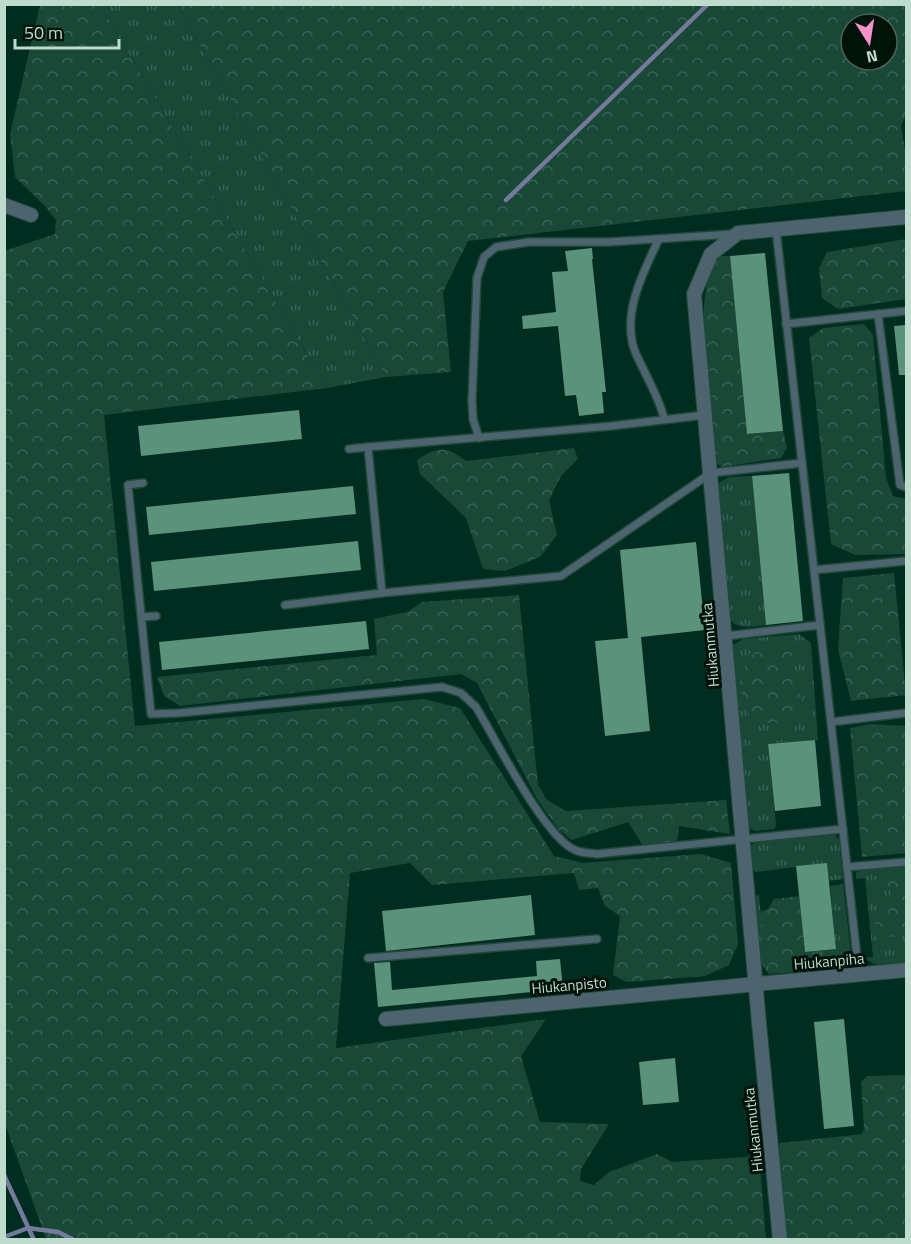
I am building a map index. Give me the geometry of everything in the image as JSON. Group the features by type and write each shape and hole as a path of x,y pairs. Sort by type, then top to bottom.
{"street":[{"path":"4,205 26,214 4,213"},
{"path":"738,233 906,217"},
{"name":"Hiukanmutka","path":"738,233 711,254 694,294 780,1239"},
{"name":"Hiukanpiha","path":"755,984 906,970"},
{"name":"Hiukanpisto","path":"386,1019 755,984"}],"lane":[{"path":"776,229 859,975"},
{"path":"479,438 473,419 472,400 477,278 484,257 496,247 529,242 609,242 738,233"},
{"path":"659,239 643,272 634,303 632,330 635,353 655,392 664,418"},
{"path":"786,324 906,311"},
{"path":"878,314 900,485 906,487"},
{"path":"349,449 611,426 705,415"},
{"path":"368,447 382,593"},
{"path":"285,604 561,576 711,473 802,463"},
{"path":"143,483 128,485 151,714 442,687 461,693 476,707 542,818 557,838 575,850 597,854 843,829"},
{"path":"814,570 906,561"},
{"path":"142,617 156,616"},
{"path":"726,636 820,626"},
{"path":"831,722 906,713"},
{"path":"847,867 906,862"},
{"path":"368,958 597,939"}],"green space":[{"path":"40,5 100,5 327,388 104,415 135,726 424,699 460,708 554,856 583,863 701,854 731,863 738,944 729,965 705,976 627,982 613,975 620,916 605,906 598,888 579,890 574,873 432,885 410,863 350,873 336,1048 546,1019 521,1056 540,1122 609,1124 581,1169 580,1181 594,1185 609,1172 657,1154 672,1162 759,1156 766,1239 46,1239 4,1121 4,251 55,234 56,220 15,177 10,134"},
{"path":"100,5 177,5 386,377 327,388"},
{"path":"177,5 906,5 906,114 901,126 906,156 906,191 468,241 443,292 451,372 386,377"},
{"path":"906,239 906,299 838,309 822,298 819,268 827,252"},
{"path":"721,256 730,256 747,434 783,431 787,448 781,458 722,467 715,462 704,353 706,292 711,270"},
{"path":"864,324 873,335 886,478 893,496 906,499 906,554 855,555 831,544 809,338 823,328"},
{"path":"574,448 578,459 561,476 549,500 557,535 540,557 505,571 483,569 466,518 420,474 417,460 437,450 448,450 466,461"},
{"path":"752,476 766,625 745,627 736,624 728,617 717,484 729,477"},
{"path":"894,573 906,695 851,701 838,650 843,578"},
{"path":"519,595 538,785 547,800 566,811 726,800 730,834 679,826 677,842 644,847 628,822 572,840 559,830 537,799 477,683 461,674 180,706 164,696 157,677 377,655 374,619 407,612 422,602"},
{"path":"799,634 811,643 818,740 768,744 776,825 774,829 756,831 749,828 732,646 743,639"},
{"path":"769,648 792,649 802,709 777,723 752,723 741,691 747,655"},
{"path":"870,724 906,726 906,853 862,857 850,728"},
{"path":"834,834 839,840 843,879 829,881 827,863 755,872 752,868 750,846 758,841"},
{"path":"906,864 906,963 875,964 866,958 873,957 865,878 856,879 856,873 871,867"},
{"path":"906,873 906,936 876,937 873,929 879,911 895,901 886,883 891,875"},
{"path":"843,884 851,954 847,965 840,969 769,974 761,963 755,896 759,895 765,959 776,968 786,967 801,964 805,952 836,949 830,886"},
{"path":"799,896 805,952 801,964 785,969 768,965 765,958 760,912 768,909 774,899"},
{"path":"905,1075 906,1239 787,1239 778,1148 780,1143 862,1134 864,1128 861,1082 867,1076"}],"building":[{"path":"592,248 606,392 602,392 604,413 579,416 576,395 565,396 558,326 523,329 522,316 556,312 552,272 568,271 565,251"},
{"path":"765,253 783,431 747,434 730,256"},
{"path":"906,325 906,375 899,375 894,326"},
{"path":"299,410 302,439 141,456 138,426"},
{"path":"789,473 803,621 766,625 752,476"},
{"path":"353,486 356,514 149,535 146,507"},
{"path":"358,541 361,570 154,591 151,562"},
{"path":"696,542 705,630 641,637 650,731 605,736 595,641 628,638 620,550"},
{"path":"366,621 369,649 162,670 159,642"},
{"path":"815,740 821,806 775,811 768,744"},
{"path":"827,863 836,949 805,952 796,866"},
{"path":"531,895 535,935 386,951 382,911"},
{"path":"560,959 563,989 378,1007 374,963 390,962 392,990 537,976 536,961"},
{"path":"844,1019 854,1126 824,1129 814,1022"},
{"path":"675,1058 679,1102 643,1105 639,1062"}],"waterway":[{"path":"506,200 708,4"},
{"path":"4,1175 34,1240"},
{"path":"4,1237 28,1228 58,1232 74,1240"}]}
